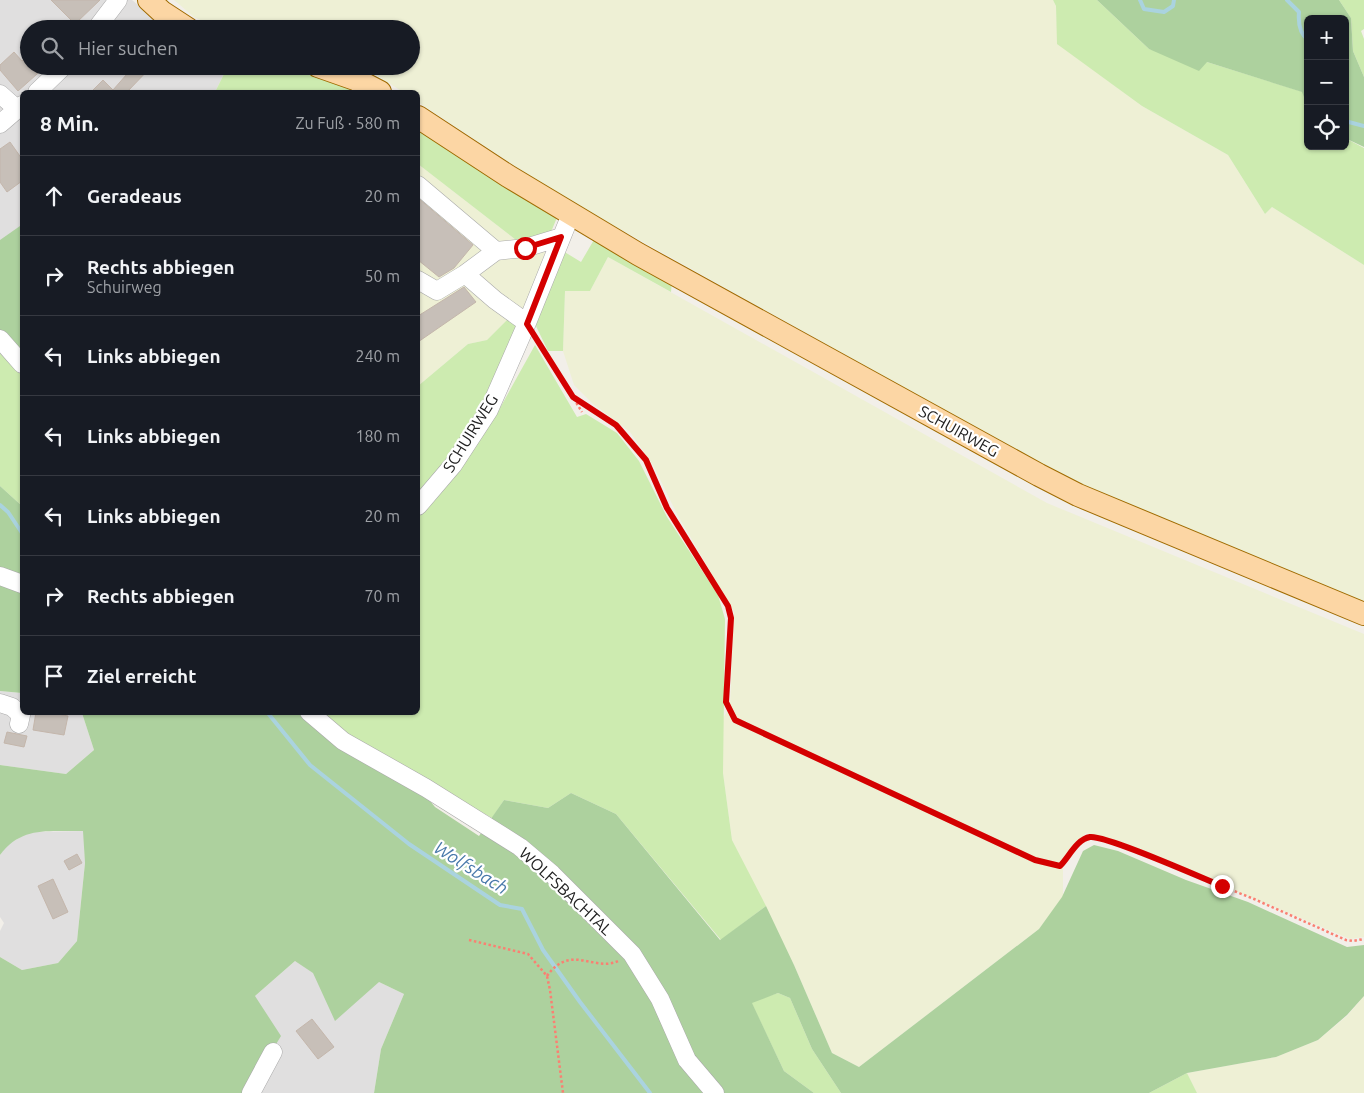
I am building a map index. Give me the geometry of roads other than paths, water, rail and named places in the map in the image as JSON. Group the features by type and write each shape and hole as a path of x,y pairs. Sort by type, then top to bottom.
{"main road":[{"path":"149,0 174,20"},
{"path":"343,75 376,90"},
{"name":"SCHUIRWEG","path":"420,118 638,254 1039,476 1078,495 1364,614"}],"street":[{"path":"103,20 118,0"},
{"path":"39,90 55,75"},
{"path":"0,94 20,107 0,124"},
{"path":"420,187 496,251"},
{"name":"SCHUIRWEG","path":"420,504 453,464 489,410 527,324 571,214"},
{"path":"420,281 437,291 465,274 496,251 525,248 561,237"},
{"path":"465,274 527,324"},
{"path":"0,339 20,362"},
{"path":"0,576 20,583"},
{"path":"0,704 12,707 20,714"},
{"path":"19,724 21,715"},
{"name":"WOLFSBACHTAL","path":"313,715 343,741 426,788 520,847 552,874 632,954 660,999 687,1060 715,1093"},
{"path":"251,1093 273,1052"}],"waterway":[{"path":"1140,0 1144,9 1164,12 1173,6 1174,0"},
{"path":"1287,0 1299,12 1300,28 1304,35"},
{"path":"1349,122 1364,126"},
{"name":"Wolfsbach","path":"0,505 8,512 20,530"},
{"name":"Wolfsbach","path":"269,715 310,765 409,844 500,905 522,909 543,950 580,1002 650,1093"}]}
